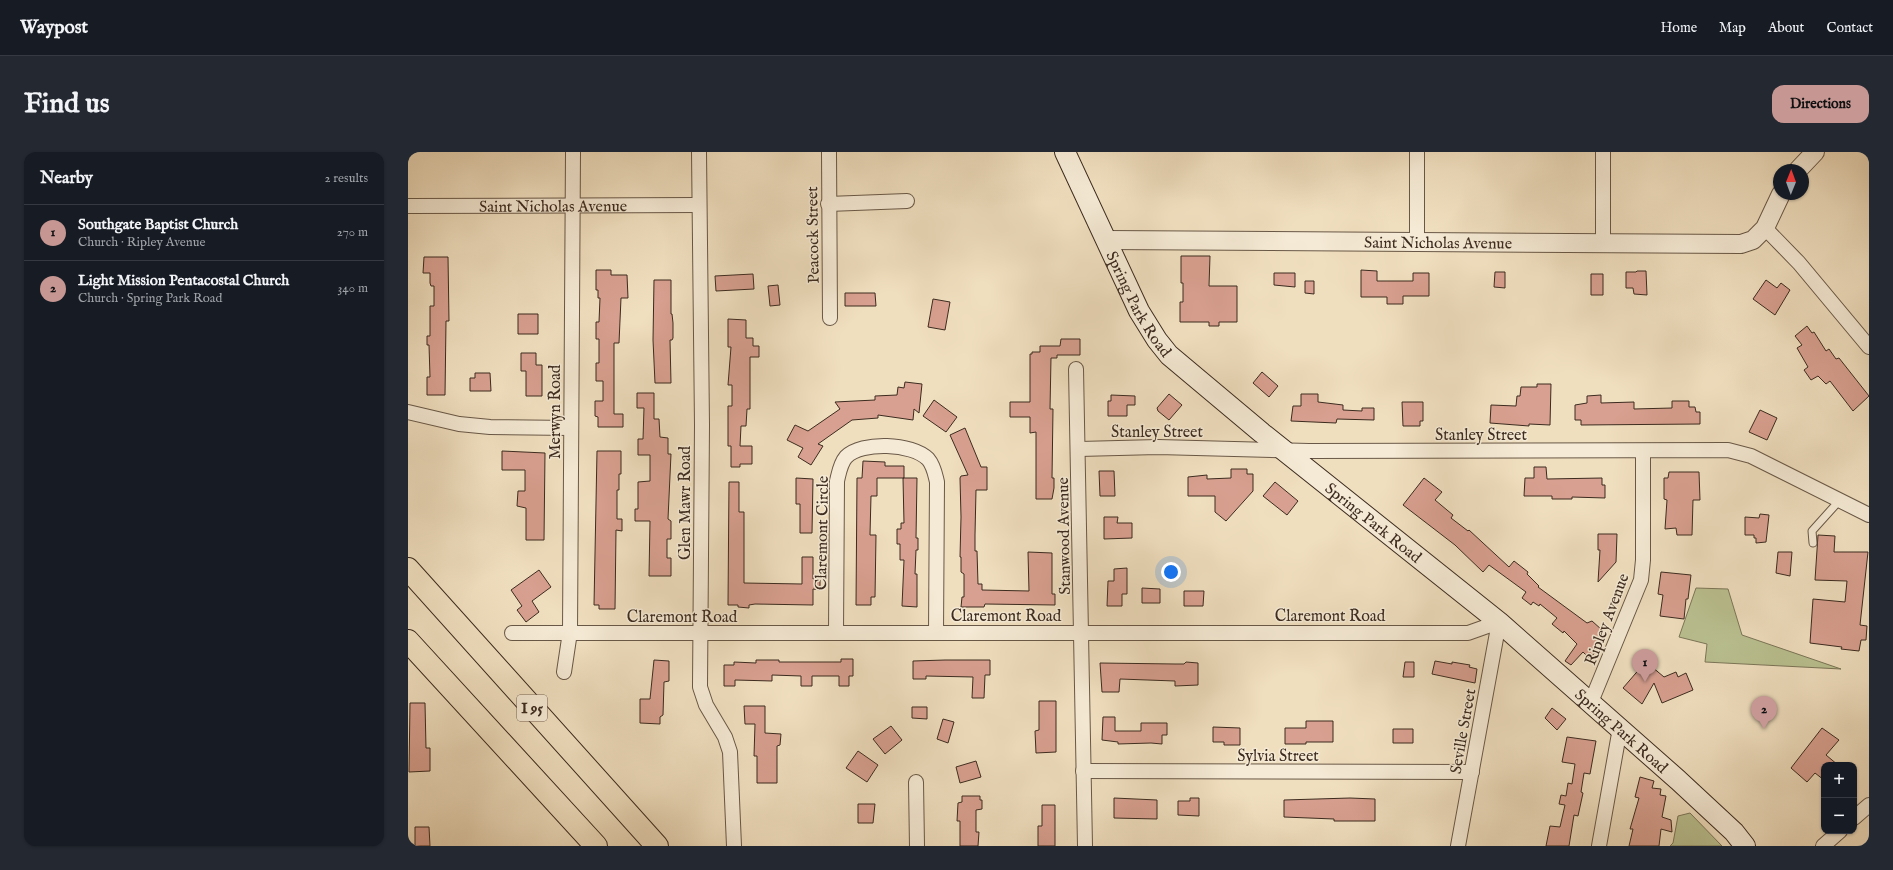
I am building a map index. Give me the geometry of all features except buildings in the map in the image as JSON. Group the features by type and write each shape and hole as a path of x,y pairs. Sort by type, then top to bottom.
{"highway":[{"name":"I 95","path":"408,569 657,846"},
{"path":"408,640 596,846"}],"main road":[{"name":"Spring Park Road","path":"1065,152 1139,311 1157,340 1169,355 1262,433 1285,449 1499,622 1591,702 1718,817 1745,846"}],"street":[{"name":"Merwyn Road","path":"564,672 570,632 573,152"},
{"name":"Glen Mawr Road","path":"699,152 702,425 700,687 706,705 725,737 732,762 734,846"},
{"name":"Peacock Street","path":"829,152 828,204 830,318"},
{"path":"1417,152 1417,243"},
{"path":"1603,152 1603,244"},
{"path":"1804,164 1816,152"},
{"path":"1778,200 1765,228 1799,263 1869,347"},
{"path":"828,204 907,201"},
{"name":"Saint Nicholas Avenue","path":"408,206 699,205"},
{"name":"Saint Nicholas Avenue","path":"1106,240 1741,244 1754,240 1765,228"},
{"name":"Stanwood Avenue","path":"1076,369 1085,846"},
{"path":"408,412 459,424 490,427 571,428"},
{"name":"Claremont Circle","path":"836,633 837,480 840,468 846,458 854,451 866,447 905,447 918,452 928,460 935,470 937,482 936,632"},
{"name":"Stanley Street","path":"1078,449 1158,447 1285,449 1309,451 1728,450 1739,451 1751,456 1869,516"},
{"name":"Ripley Avenue","path":"1591,702 1641,580 1643,560 1643,451"},
{"name":"Claremont Road","path":"512,633 1468,632 1499,622"},
{"name":"Seville Street","path":"1458,846 1499,622"},
{"path":"1599,846 1620,728"},
{"name":"Sylvia Street","path":"1083,772 1472,772"},
{"path":"916,782 917,846"},
{"path":"1857,815 1869,805"},
{"path":"1823,846 1837,834"}],"lane":[{"path":"1813,543 1812,531 1840,501"}],"green space":[{"path":"1696,588 1728,589 1742,635 1841,669 1705,662 1707,644 1679,637"},
{"path":"1690,813 1722,846 1670,846 1673,843 1678,816"}],"place":[{"name":"Southgate Baptist Church","path":"1645,682"},
{"name":"Light Mission Pentacostal Church","path":"1764,729"}]}
